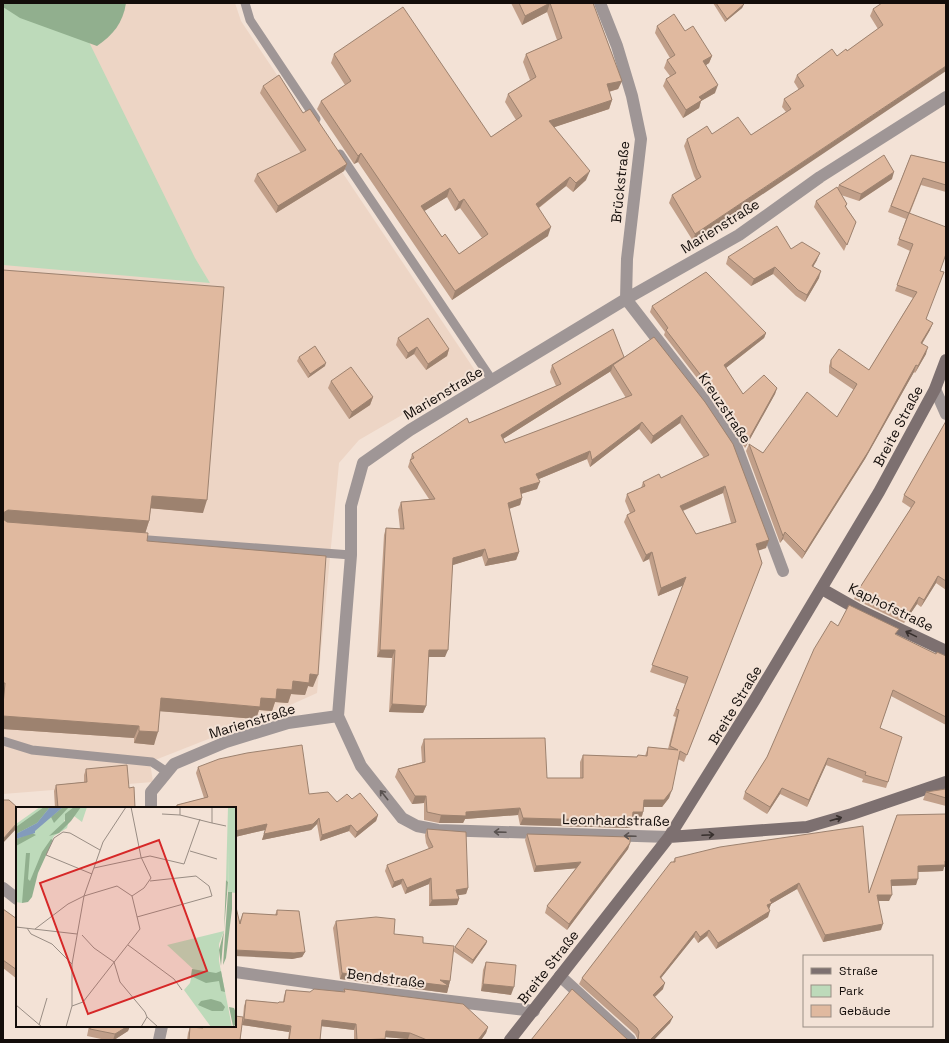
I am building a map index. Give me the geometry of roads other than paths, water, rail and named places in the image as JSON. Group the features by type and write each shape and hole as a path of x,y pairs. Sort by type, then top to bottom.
{"main road":[{"name":"Breite Straße","path":"510,1040 669,837 727,746 879,492 934,389 946,360"},
{"name":"Kaphofstraße","path":"822,589 859,610 946,651"},
{"name":"Leonhardstraße","path":"669,837 807,827 852,814 946,782"}],"street":[{"name":"Brückstraße","path":"600,3 619,54 632,96 641,139 627,259 626,299"},
{"name":"Marienstraße","path":"151,807 151,792 174,764 226,742 288,723 338,716 351,554 351,506 363,463 410,430 492,380 626,299 739,235 820,177 946,97"},
{"name":"Kreuzstraße","path":"626,299 708,406 737,448 783,571"},
{"path":"934,389 946,414"},
{"name":"Leonhardstraße","path":"338,716 361,766 402,818 417,826 438,830 669,837"},
{"path":"3,888 16,898"},
{"name":"Bendstraße","path":"236,972 534,1011"},
{"path":"560,976 630,1040"},
{"path":"159,1040 162,1027"}],"lane":[{"path":"245,3 250,20 321,126"},
{"path":"334,146 492,380"},
{"path":"123,538 351,554"},
{"path":"3,741 32,750 152,762 167,772"}]}
